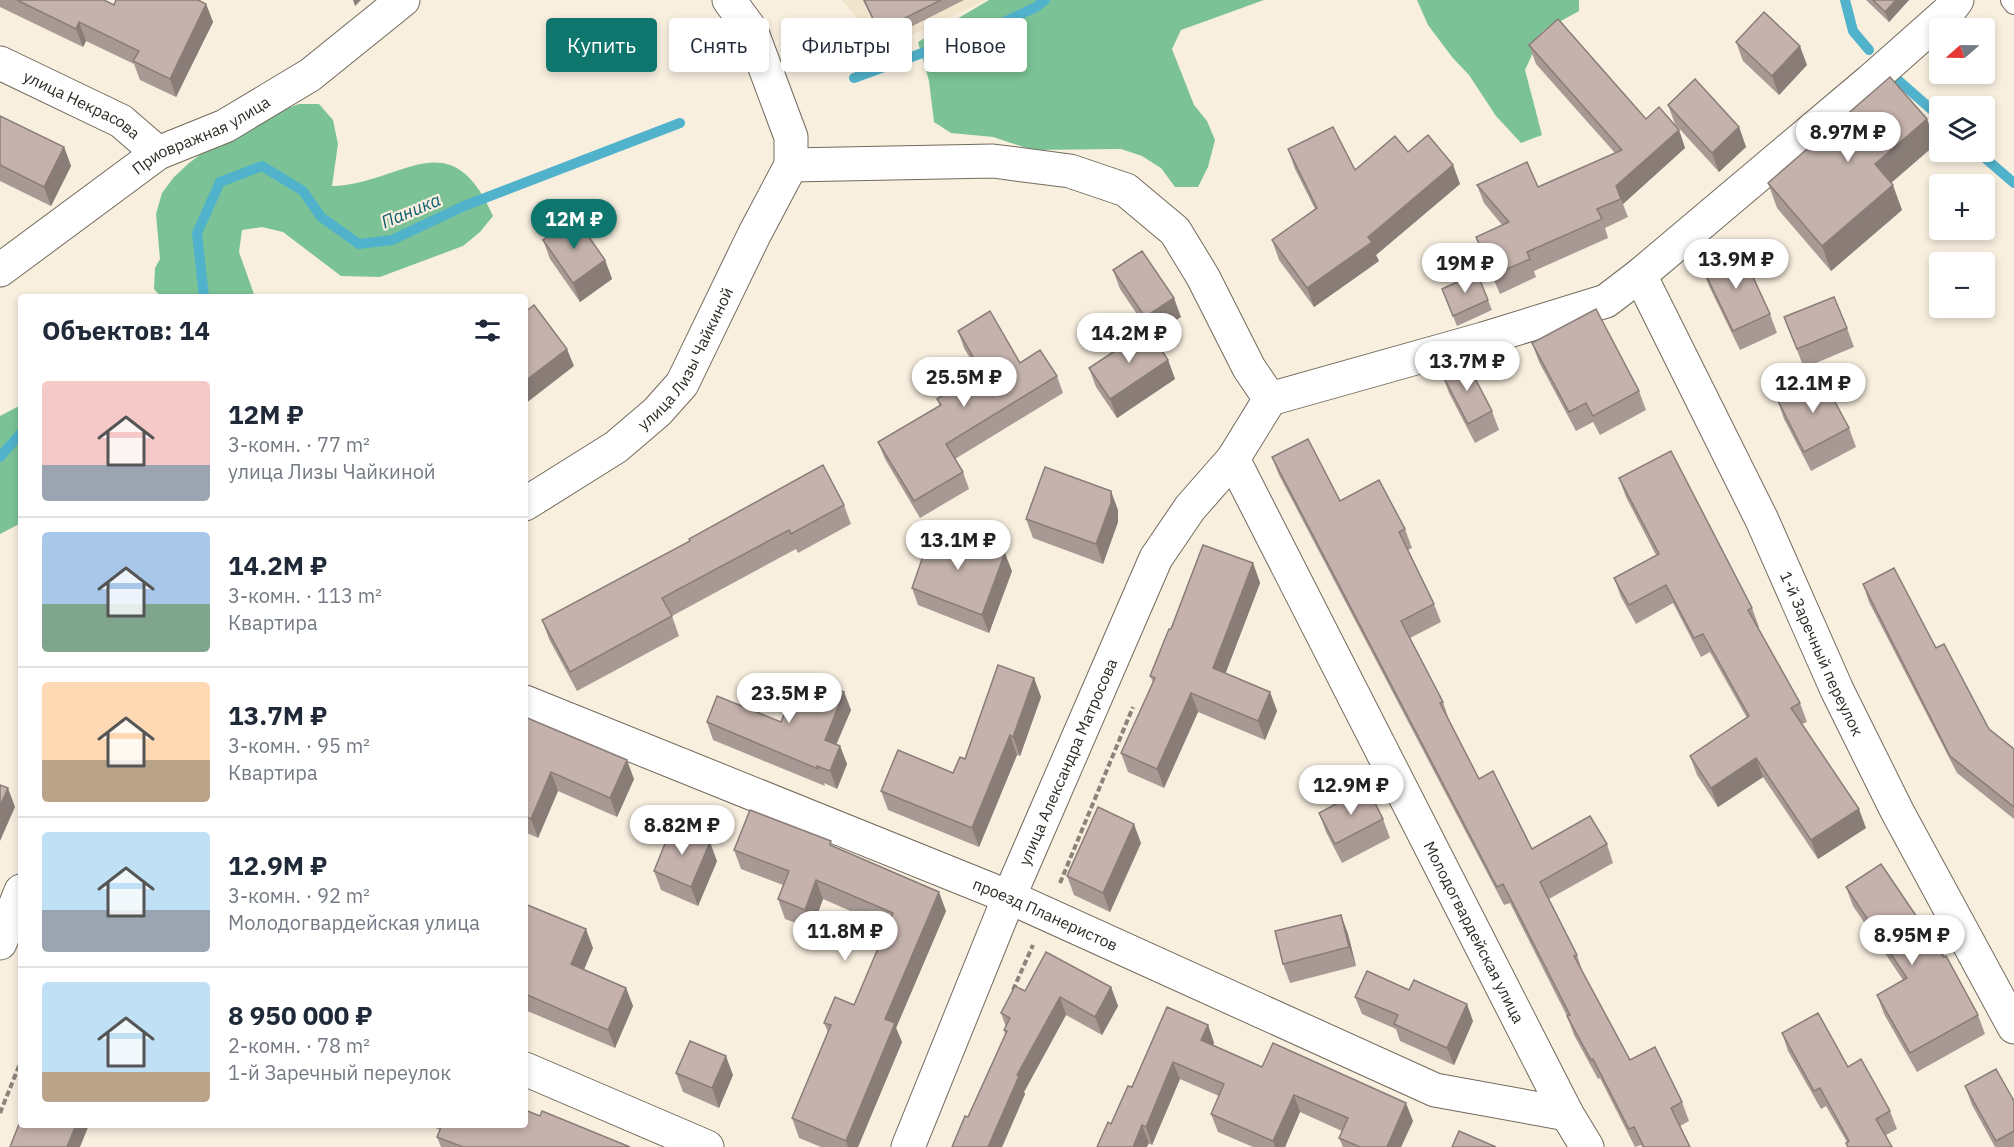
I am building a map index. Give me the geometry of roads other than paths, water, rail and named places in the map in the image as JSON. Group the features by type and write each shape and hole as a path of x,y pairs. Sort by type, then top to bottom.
{"street":[{"name":"Приовражная улица","path":"0,270 158,153 225,126 310,75 403,0"},
{"path":"729,0 751,30 755,40 791,137 791,165 993,161 1070,171 1126,190 1174,231 1203,277 1249,368 1270,399 1483,339 1606,300 1640,275 1870,81 1948,12 1957,0"},
{"name":"улица Некрасова","path":"0,63 121,121 158,153"},
{"name":"улица Лизы Чайкиной","path":"528,502 616,447 657,412 682,384 754,235 791,165"},
{"name":"1-й Заречный переулок","path":"1640,275 1762,520 1847,710 1897,811 2014,1027"},
{"name":"улица Александра Матросова","path":"908,1147 1009,897 1156,558 1190,508 1233,459 1270,399"},
{"name":"Молодогвардейская улица","path":"1233,459 1567,1114 1587,1147"},
{"name":"проезд Планеристов","path":"528,703 1009,897 1435,1090 1567,1114"},
{"path":"0,943 18,898"},
{"path":"528,1070 707,1147"}],"lane":[{"path":"2011,0 2014,4"}],"waterway":[{"name":"Паника","path":"854,78 996,26 1036,7 1045,0"},
{"path":"1845,0 1853,31 1869,50"},
{"path":"1899,81 1929,107"},
{"name":"Паника","path":"204,294 197,233 220,182 262,166 303,191 321,217 359,244 392,240 464,206 680,123"},
{"path":"1990,162 2014,183"},
{"name":"Паника","path":"0,457 18,436"}]}
